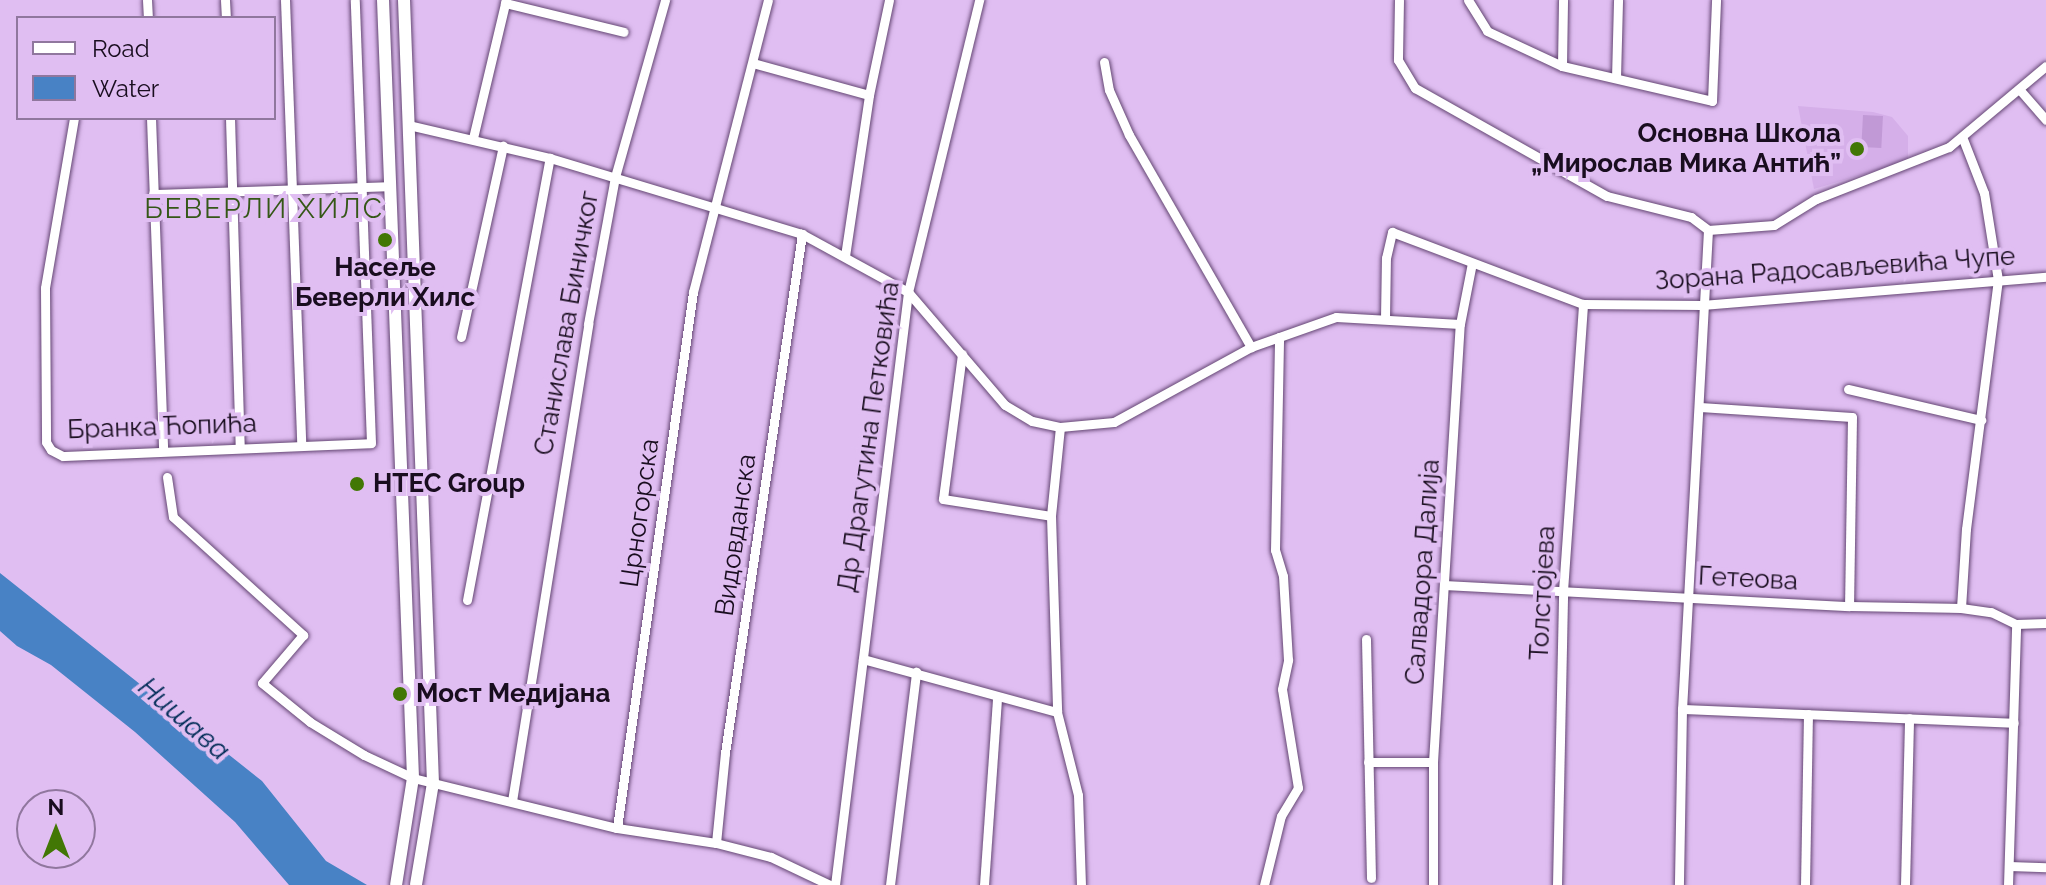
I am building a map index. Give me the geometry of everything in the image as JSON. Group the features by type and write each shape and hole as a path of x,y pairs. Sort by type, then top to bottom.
{"main road":[{"path":"383,0 413,778 396,885"},
{"path":"404,0 433,783 416,885"}],"street":[{"path":"285,0 301,443"},
{"path":"355,0 361,186"},
{"name":"Станислава Биничког","path":"512,801 588,324 615,177 665,0"},
{"name":"Црногорска","path":"617,828 693,292 768,0"},
{"path":"845,256 869,95 889,0"},
{"name":"Др Драгутина Петковића","path":"833,885 908,292 979,0"},
{"path":"1399,0 1398,60 1415,88 1607,196 1691,217 1708,230 1774,225 1816,199 1888,173 1963,139 2046,66"},
{"path":"1468,0 1487,31 1562,66 1712,101 1716,0"},
{"path":"1562,66 1563,0"},
{"path":"1616,78 1618,0"},
{"path":"473,138 506,2 624,32"},
{"path":"1104,62 1109,90 1129,135 1251,347"},
{"path":"753,63 869,95"},
{"path":"2019,89 2046,120"},
{"name":"Бранка Ћопића","path":"74,120 45,288 46,442 51,450 63,456 301,443 371,443 361,186"},
{"path":"151,120 163,451"},
{"path":"230,120 240,447"},
{"path":"408,125 550,158 802,234 908,292 1005,405 1032,421 1060,427 1114,422 1251,347 1336,317 1460,324"},
{"path":"1961,608 1966,529 1998,280 1984,193 1963,139"},
{"path":"461,337 503,146"},
{"path":"467,600 550,158"},
{"path":"153,194 390,186"},
{"path":"1679,885 1682,709 1708,230"},
{"name":"Зорана Радосављевића Чупе","path":"1385,319 1386,258 1392,232 1583,304 1702,305 2046,277"},
{"name":"Видовданска","path":"716,843 725,753 802,234"},
{"name":"Салвадора Далија","path":"1433,885 1433,762 1460,324 1472,263"},
{"name":"Толстојева","path":"1557,885 1563,591 1583,304"},
{"path":"1264,885 1281,816 1298,788 1282,689 1288,660 1283,576 1275,550 1279,337"},
{"path":"962,354 943,499 1051,516"},
{"path":"1848,389 1981,420"},
{"path":"1700,407 1852,417 1849,606"},
{"path":"1060,427 1051,516 1057,712 1078,795 1081,885"},
{"path":"167,477 173,517 303,635 262,683 310,722 364,755 413,778 617,828 716,843 771,857 833,885"},
{"name":"Гетеова","path":"1444,585 1849,606 1961,608 1991,612 2016,624 2046,623"},
{"path":"2008,885 2016,624"},
{"path":"1366,639 1371,878"},
{"path":"863,659 1057,712"},
{"path":"890,885 916,672"},
{"path":"984,885 997,697"},
{"path":"1682,709 2014,723"},
{"path":"1805,885 1808,714"},
{"path":"1905,885 1909,718"},
{"path":"1368,762 1433,762"},
{"path":"2009,866 2046,867"}],"shaded area":[{"name":"Основна Школа „Мирослав Мика Антић”","path":"1798,106 1873,112 1892,117 1908,136 1908,161 1814,189"},
{"path":"1863,115 1883,116 1881,148 1861,147"}],"water":[{"path":"0,573 262,781 326,861 367,885 289,885 235,822 135,732 51,665 17,646 0,631"}],"place":[{"name":"Основна Школа „Мирослав Мика Антић”","path":"1857,149"},
{"name":"Насеље Беверли Хилс","path":"385,240"},
{"name":"HTEC Group","path":"357,484"},
{"name":"Мост Медијана","path":"400,694"}],"district":[{"name":"БЕВЕРЛИ ХИЛС","path":"264,209"}],"water label":[{"name":"Нишава","path":"184,719"}]}
